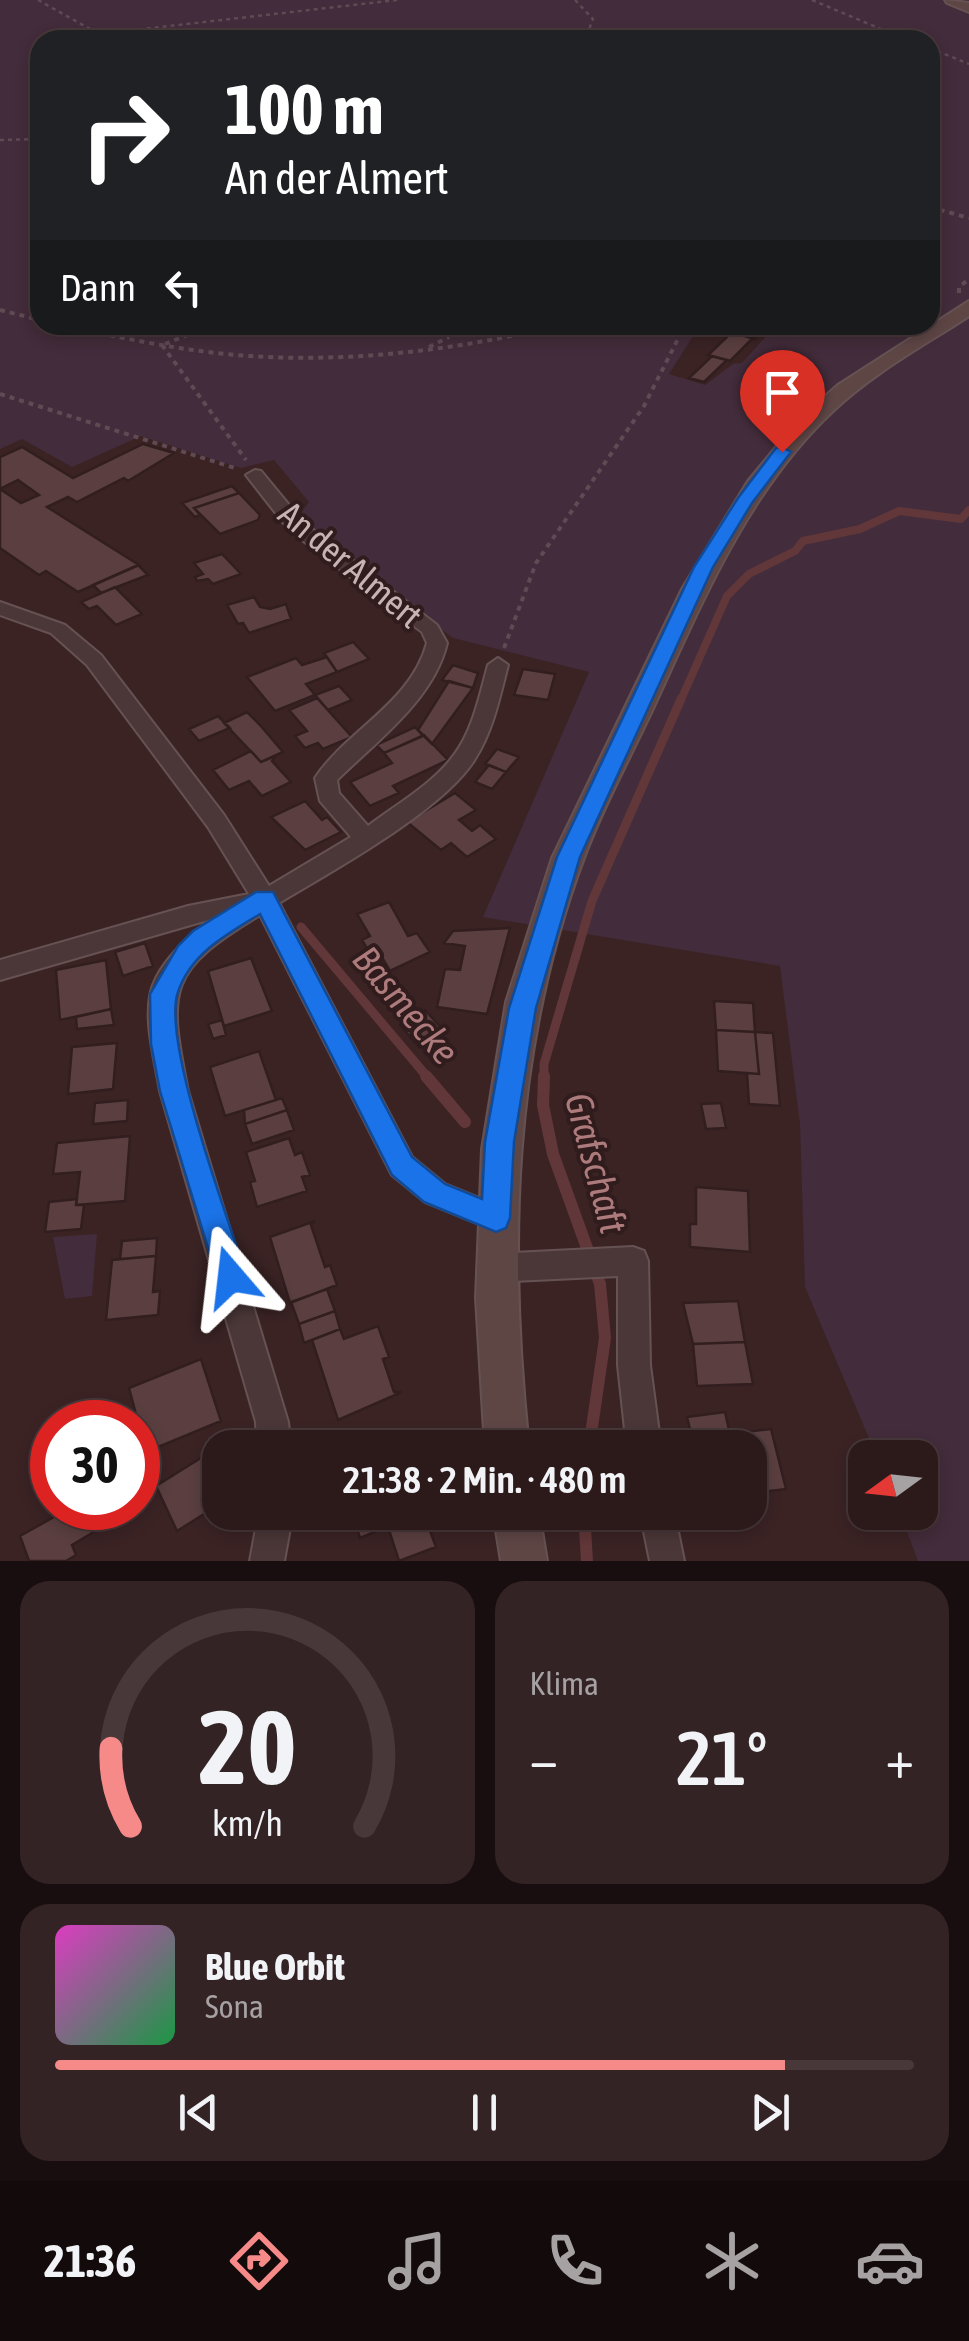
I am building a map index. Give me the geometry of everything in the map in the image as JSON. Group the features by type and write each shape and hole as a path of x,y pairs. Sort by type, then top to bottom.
{"street":[{"path":"952,0 969,8"},
{"path":"940,326 969,307"},
{"path":"506,1430 494,1268 505,1100 522,1008 568,857 704,567 744,502 813,418 926,335"},
{"name":"An der Almert","path":"255,475 285,517 435,636 432,664 400,706 341,759 326,778 328,795 366,839"},
{"path":"0,608 58,629 94,660 216,821 264,898 402,1166 435,1193 496,1218"},
{"path":"273,1430 242,1314 174,1091 162,1018 164,994 187,953 202,938 366,839 456,769 487,707 498,665"},
{"path":"0,970 188,915 264,898"},
{"path":"494,1268 633,1261 633,1350 642,1430"},
{"path":"267,1561 273,1530"},
{"path":"519,1530 524,1561"},
{"path":"660,1530 667,1561"}],"path":[{"path":"38,0 93,30"},
{"path":"135,30 397,0"},
{"path":"575,0 592,19 589,30"},
{"path":"812,0 883,30"},
{"path":"940,52 969,64"},
{"path":"0,140 30,139"},
{"path":"940,210 969,218"},
{"path":"0,310 30,318"},
{"path":"112,335 162,345 278,357 364,356 506,335"},
{"path":"162,345 187,335"},
{"path":"498,665 521,594 536,563 644,406 680,335"},
{"path":"428,349 450,337"},
{"path":"162,345 255,475"},
{"path":"0,394 255,475"}],"shaded area":[{"path":"0,0 969,0 969,1561 918,1561 906,1530 938,1530 938,1440 870,1440 805,1287 800,1124 780,966 483,917 589,672 453,638 296,520 309,502 274,460 241,468 141,436 72,467 22,439 0,449"},
{"path":"97,1234 92,1296 65,1299 53,1237"}],"building":[{"path":"729,335 753,338 730,361 708,355"},
{"path":"712,356 727,360 704,382 689,378"},
{"path":"143,444 174,453 128,481 124,478 77,502 68,497 47,507 139,565 78,592 46,571 39,575 0,548 0,457 22,447 73,478","holes":["18,480 39,495 21,503 0,489"]},
{"path":"232,486 239,493 194,508 200,515 195,517 182,503"},
{"path":"239,493 260,515 258,520 220,534 194,508"},
{"path":"222,554 241,574 213,584 208,579 197,581 195,577 203,574 194,563"},
{"path":"138,565 148,575 101,593 93,585"},
{"path":"115,587 142,614 116,625 97,606 89,609 81,602"},
{"path":"254,597 260,607 270,609 286,604 291,619 249,633 243,623 238,624 227,605"},
{"path":"353,642 369,659 337,672 324,653"},
{"path":"327,657 337,672 306,684 315,695 275,711 247,677 296,658 302,665"},
{"path":"453,665 478,673 473,688 442,680"},
{"path":"523,669 555,674 548,700 514,695"},
{"path":"449,681 473,688 432,744 418,730"},
{"path":"339,686 352,700 328,710 315,695"},
{"path":"317,698 352,737 323,749 318,743 305,748 295,736 307,731 289,710"},
{"path":"247,712 283,752 261,762 224,723"},
{"path":"218,716 230,728 199,741 189,729"},
{"path":"415,727 423,736 384,753 376,745"},
{"path":"424,735 448,760 393,786 399,793 370,806 350,782 392,763 384,753"},
{"path":"497,749 519,757 506,772 485,764"},
{"path":"251,751 261,762 275,756 272,761 291,782 262,796 249,781 229,790 213,770"},
{"path":"489,765 506,772 492,789 475,782"},
{"path":"455,793 476,810 459,820 472,831 480,825 496,839 467,857 451,843 441,850 407,822"},
{"path":"305,801 322,820 327,817 341,832 305,850 271,817"},
{"path":"389,902 408,936 417,933 430,952 390,971 380,954 372,957 362,940 370,936 357,914"},
{"path":"510,928 487,1014 437,1007 445,969 460,970 465,946 444,943 453,931"},
{"path":"145,943 153,966 123,976 115,952"},
{"path":"251,958 272,1011 224,1026 208,971"},
{"path":"106,960 111,1009 60,1020 56,970"},
{"path":"714,1001 753,1003 755,1032 716,1030"},
{"path":"111,1009 114,1025 77,1029 76,1017"},
{"path":"425,1010 444,1031 419,1047 400,1025"},
{"path":"222,1020 226,1035 213,1039 208,1024"},
{"path":"716,1030 755,1032 759,1074 718,1071"},
{"path":"755,1032 773,1033 780,1106 749,1104 747,1073 759,1074"},
{"path":"117,1043 113,1089 68,1094 72,1047"},
{"path":"259,1051 276,1100 225,1116 210,1067"},
{"path":"282,1098 287,1110 245,1124 244,1110"},
{"path":"128,1100 127,1121 93,1124 95,1103"},
{"path":"721,1103 726,1128 706,1129 701,1104"},
{"path":"287,1110 294,1130 252,1144 245,1124"},
{"path":"130,1136 125,1201 76,1205 80,1172 53,1174 57,1143"},
{"path":"289,1138 295,1155 302,1152 310,1175 302,1177 307,1191 257,1207 250,1182 255,1181 246,1152"},
{"path":"696,1187 748,1191 750,1252 690,1247 690,1224 696,1224"},
{"path":"77,1199 76,1205 84,1205 81,1229 45,1232 49,1202"},
{"path":"315,1221 311,1225 325,1267 330,1265 337,1285 290,1303 270,1237"},
{"path":"157,1238 156,1256 120,1259 122,1241"},
{"path":"156,1256 153,1292 160,1291 158,1315 106,1320 112,1260"},
{"path":"327,1289 335,1311 299,1324 291,1302"},
{"path":"738,1301 745,1342 693,1344 683,1303"},
{"path":"335,1311 340,1329 304,1343 299,1324"},
{"path":"378,1326 389,1357 383,1359 394,1392 402,1392 338,1420 312,1340 340,1329 344,1339"},
{"path":"745,1342 753,1384 697,1386 693,1344"},
{"path":"201,1359 221,1421 160,1446 160,1400 132,1400 129,1388"},
{"path":"725,1412 729,1430 690,1430 687,1417"},
{"path":"771,1429 786,1489 767,1491 767,1430 763,1430"},
{"path":"202,1457 202,1515 177,1531 160,1495 160,1484"},
{"path":"31,1530 97,1530 72,1545 76,1555 66,1561 29,1561 20,1536"},
{"path":"358,1530 379,1530 360,1538"},
{"path":"389,1530 430,1530 436,1547 399,1561"}],"waterway":[{"name":"Grafschaft","path":"680,702 727,596 749,574 795,551 803,541 860,529 899,511 961,519 969,510"},
{"name":"Grafschaft","path":"544,1076 544,1064 592,901 681,699"},
{"name":"Basmecke","path":"301,927 429,1079"},
{"name":"Basmecke","path":"426,1076 465,1122"},
{"name":"Grafschaft","path":"544,1076 543,1105 553,1154 600,1284 605,1338 592,1430"},
{"name":"Grafschaft","path":"585,1530 587,1561"}],"route":[{"path":"231,1277 174,1091 164,1044 164,994 187,953 202,938 264,898 402,1166 435,1193 496,1218 499,1142 522,1008 568,857 704,567 744,502 782,452"}]}
